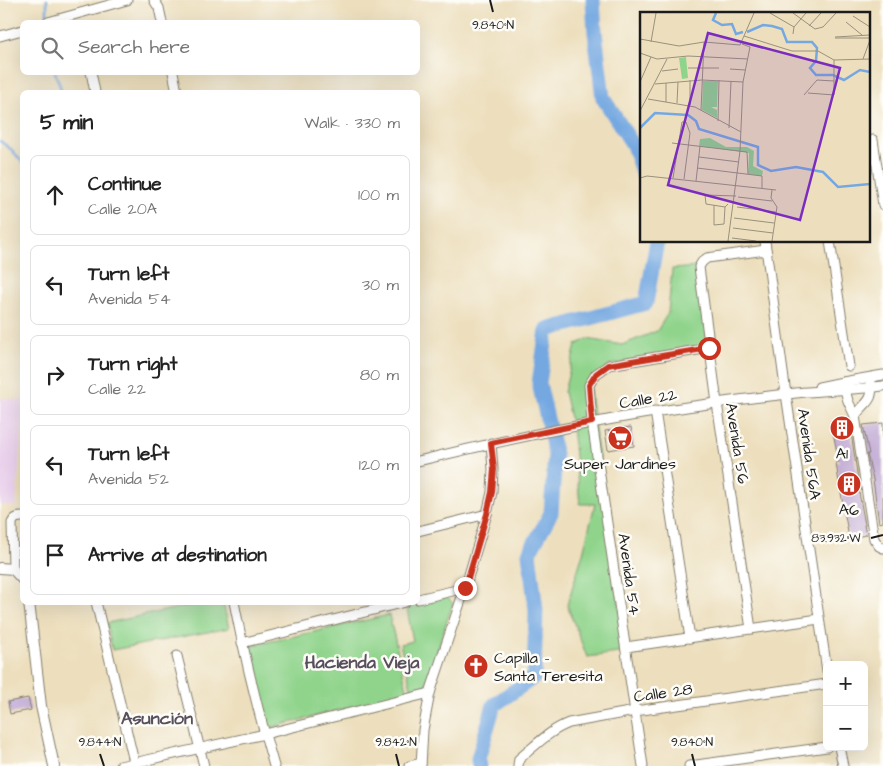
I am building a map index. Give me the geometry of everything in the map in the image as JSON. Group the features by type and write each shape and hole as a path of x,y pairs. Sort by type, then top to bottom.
{"street":[{"path":"57,20 78,18 127,0"},
{"path":"154,0 161,20"},
{"path":"0,36 20,31"},
{"path":"91,75 94,90"},
{"path":"174,75 177,90"},
{"path":"883,139 871,140 883,205"},
{"path":"830,242 849,366"},
{"name":"Avenida 56","path":"751,629 709,348 699,267 707,258 766,246"},
{"name":"Avenida 56A","path":"766,246 825,661"},
{"name":"Avenida 54","path":"643,766 592,422 589,385 596,374 608,365 709,348"},
{"name":"Calle 22","path":"844,386 870,377 883,375"},
{"path":"855,416 868,402 872,392 870,377"},
{"path":"844,386 855,416 874,539 881,547"},
{"name":"Calle 22","path":"420,461 491,443 592,422 844,386 872,388 883,386"},
{"path":"655,412 690,638"},
{"path":"410,766 421,765 422,730 430,693 487,514 494,480 491,443"},
{"path":"420,531 487,514"},
{"path":"13,570 12,523 13,520 20,517"},
{"path":"0,568 13,570 20,576"},
{"path":"420,599 465,588"},
{"path":"29,605 41,706 54,766"},
{"path":"97,605 135,765"},
{"path":"235,605 242,642 274,766"},
{"path":"242,642 393,605"},
{"path":"626,647 819,619"},
{"path":"176,656 204,766"},
{"name":"Calle 28","path":"518,765 519,759 560,726 569,723 635,711 823,685"},
{"path":"120,766 135,765 430,693"},
{"path":"689,766 823,748"},
{"path":"840,751 843,766"}],"shaded area":[{"path":"0,398 20,400 20,455 16,506 0,505"}],"green space":[{"path":"699,267 709,348 609,365 589,385 626,652 587,657 567,605 583,553 595,504 580,504 572,427 564,392 576,345 587,339 622,345 657,331 668,313 672,269"},
{"path":"447,597 453,603 425,687 412,691 400,644 413,641 407,609"},
{"path":"192,605 223,605 229,628 112,650 107,623"},
{"path":"389,615 408,693 269,728 250,646"}],"building":[{"path":"849,419 866,535 849,538 836,462 839,462 831,422"},
{"path":"883,423 883,522 879,523 863,425"},
{"name":"Super Jardines","path":"631,427 634,446 608,450 605,431"},
{"path":"28,698 31,710 10,714 8,702"}],"waterway":[{"path":"47,0 47,20"},
{"path":"593,0 603,98 633,145 640,166"},
{"path":"56,75 61,90"},
{"path":"0,141 12,150 20,160"},
{"path":"479,766 478,759 494,705 534,677 536,610 529,553 551,513 555,454 539,383 547,330 646,303 657,242"}],"place":[{"name":"A1","path":"842,428"},
{"name":"Super Jardines","path":"620,438"},
{"name":"A6","path":"849,484"},
{"name":"Capilla - Santa Teresita","path":"476,666"}],"district":[{"name":"Hacienda Vieja","path":"362,662"},
{"name":"Asunción","path":"157,718"}],"route":[{"path":"465,588 492,492 494,469 491,443 592,422 589,385 596,374 608,365 709,348"}]}
